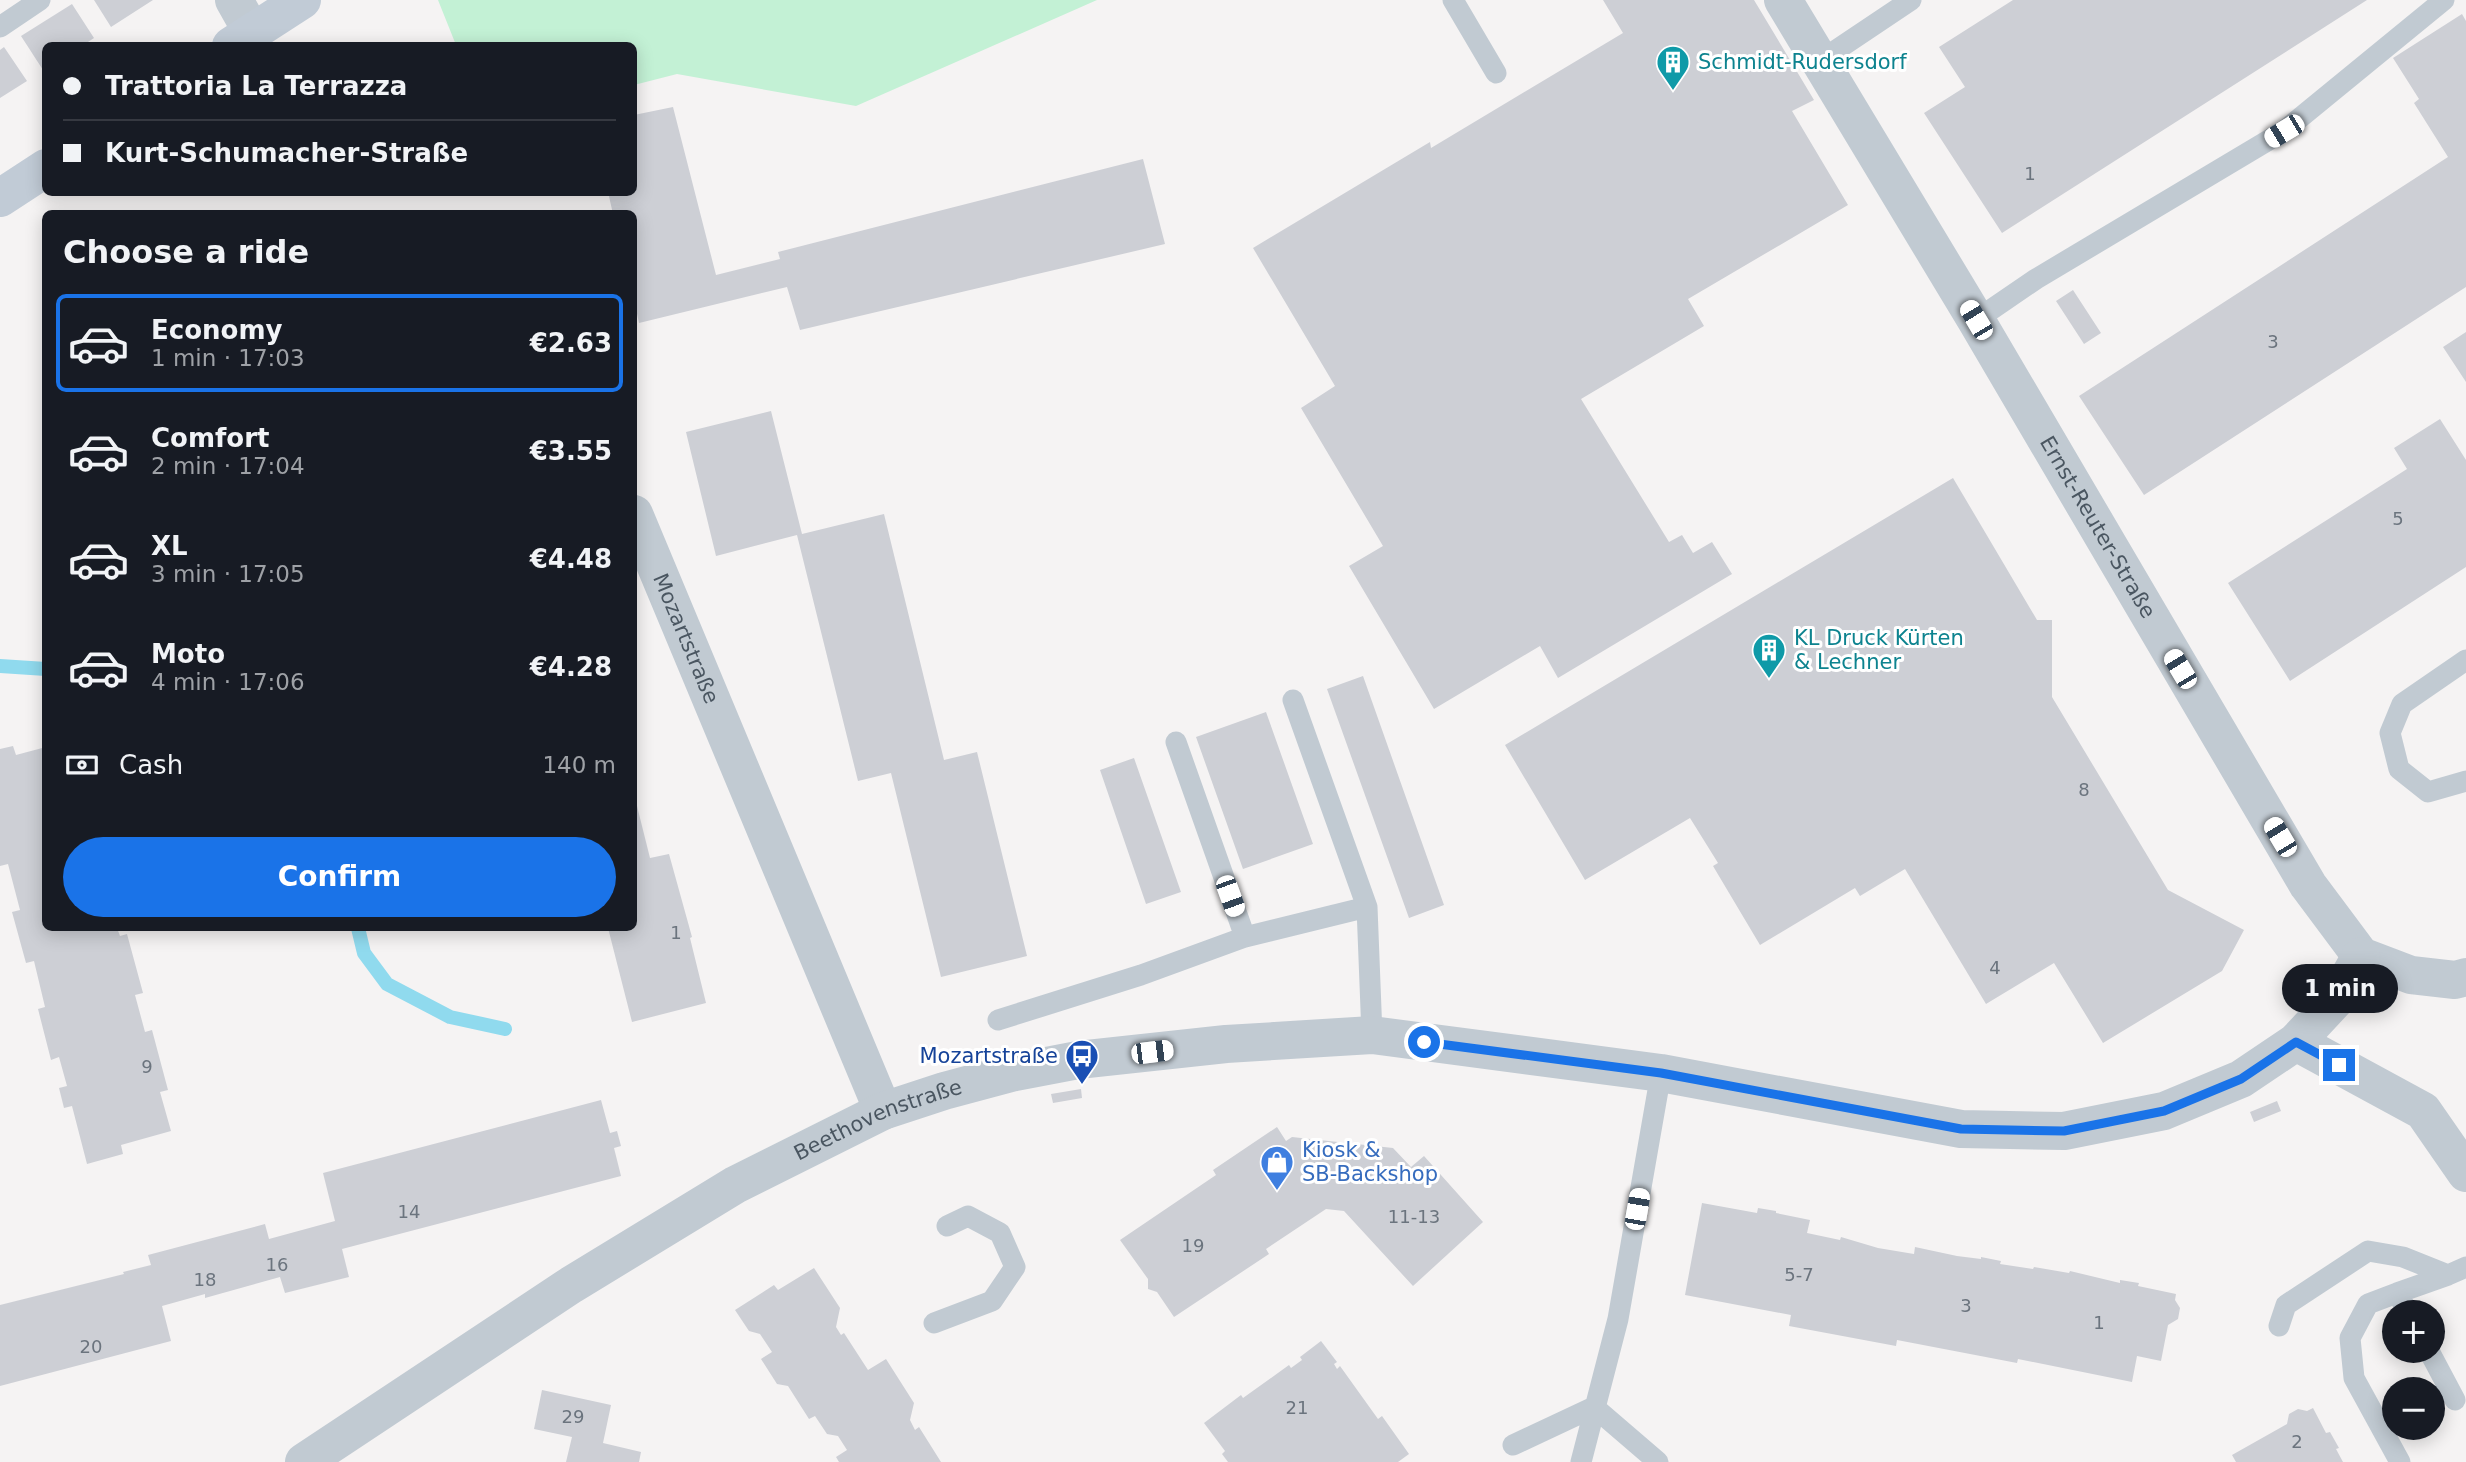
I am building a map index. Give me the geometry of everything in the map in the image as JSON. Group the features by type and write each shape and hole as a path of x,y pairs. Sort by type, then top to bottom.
{"main road":[{"path":"239,26 302,0"},
{"path":"0,198 42,171"}],"street":[{"name":"Ernst-Reuter-Straße","path":"1784,0 1976,320 2308,885 2361,956"},
{"name":"Mozartstraße","path":"637,521 883,1111"},
{"path":"2361,956 2411,975 2455,980 2466,977"},
{"name":"Beethovenstraße","path":"304,1462 571,1285 735,1185 883,1111 1015,1072 1078,1060 1226,1044 1372,1035 1661,1073 1961,1129 2064,1131 2164,1111 2241,1079 2296,1042 2337,998 2361,956"},
{"path":"2296,1042 2423,1111 2466,1173"}],"lane":[{"path":"0,27 40,0"},
{"path":"1453,0 1496,73"},
{"path":"1820,61 1911,0"},
{"path":"1976,320 2036,279 2284,131 2444,0"},
{"path":"2466,660 2402,704 2390,733 2399,769 2428,792 2466,781"},
{"path":"1293,700 1367,907 1372,1035"},
{"path":"1176,742 1245,937"},
{"path":"998,1020 1141,975 1245,937 1367,907"},
{"path":"1581,1462 1618,1319 1661,1073"},
{"path":"934,1323 992,1301 1015,1267 1000,1233 968,1216 947,1226"},
{"path":"2279,1326 2286,1305 2368,1251 2457,1271"},
{"path":"2400,1462 2354,1378 2350,1338 2368,1304 2457,1271"},
{"path":"2397,1293 2401,1300"},
{"path":"2435,1363 2455,1400"},
{"path":"1513,1445 1594,1407"},
{"path":"1594,1407 1658,1462"}],"green space":[{"path":"438,0 1097,0 856,106 677,74 637,84 637,42 455,42"}],"building":[{"path":"94,0 153,0 111,27"},
{"path":"1603,0 1754,0 1814,100 1792,111 1848,205 1688,299 1704,326 1581,399 1669,542 1682,535 1693,553 1712,542 1732,574 1558,678 1540,646 1434,709 1349,566 1383,546 1301,408 1335,386 1253,248 1430,142 1431,148 1623,33"},
{"path":"2013,0 2367,0 2002,233 1924,113 1965,87 1939,47"},
{"path":"72,4 94,38 88,42 42,42 42,68 21,36"},
{"path":"2462,14 2466,21 2466,287 2144,495 2079,396 2448,157 2414,103 2419,99 2393,58"},
{"path":"4,47 27,81 0,98 0,50"},
{"path":"673,107 716,275 780,259 778,252 1143,159 1165,244 800,330 787,287 639,323 637,210 612,210 609,196 637,196 637,114"},
{"path":"2073,290 2101,333 2084,344 2056,301"},
{"path":"2466,332 2466,382 2443,347"},
{"path":"771,411 802,534 884,514 944,760 977,752 1027,956 941,977 891,773 858,781 797,535 716,556 686,432"},
{"path":"2440,419 2466,460 2466,567 2290,681 2228,583 2407,469 2394,448"},
{"path":"1953,478 2037,620 2052,620 2052,697 2168,890 2244,930 2222,971 2103,1043 2054,963 1986,1004 1905,869 1860,896 1855,888 1760,945 1713,866 1718,863 1690,818 1585,880 1505,745"},
{"path":"1363,676 1444,905 1409,918 1327,689"},
{"path":"1266,712 1313,844 1243,869 1196,737"},
{"path":"13,746 16,755 42,748 42,931 118,931 120,936 127,934 143,993 135,995 145,1032 152,1030 168,1090 160,1092 171,1131 121,1145 123,1154 87,1164 72,1106 64,1108 59,1088 67,1086 59,1057 51,1060 38,1009 45,1007 34,961 26,963 12,912 20,910 8,864 0,866 0,749"},
{"path":"1134,758 1181,892 1146,904 1100,770"},
{"path":"637,806 650,858 669,854 692,937 690,938 706,1003 632,1022 609,931 637,931"},
{"path":"1081,1089 1082,1098 1053,1103 1051,1094"},
{"path":"601,1100 610,1133 617,1131 621,1146 614,1148 621,1176 342,1249 349,1277 285,1293 280,1277 205,1298 205,1294 162,1306 171,1341 0,1386 0,1305 124,1274 123,1272 151,1265 148,1255 265,1224 269,1239 335,1221 323,1173"},
{"path":"2277,1101 2281,1111 2254,1122 2250,1112"},
{"path":"1277,1127 1286,1141 1292,1137 1393,1148 1411,1167 1424,1156 1483,1222 1413,1286 1344,1211 1326,1209 1266,1249 1269,1254 1174,1317 1157,1292 1148,1289 1148,1279 1120,1240 1216,1175 1213,1170"},
{"path":"1702,1203 1757,1213 1758,1208 1776,1211 1810,1220 1807,1233 1840,1240 1841,1237 1878,1248 1914,1254 1915,1247 1957,1256 2001,1261 2000,1264 2070,1271 2120,1283 2120,1280 2139,1283 2138,1286 2176,1294 2175,1300 2180,1308 2178,1319 2168,1325 2161,1361 2137,1356 2132,1382 2018,1359 2017,1363 1897,1340 1896,1346 1789,1326 1791,1315 1685,1295"},
{"path":"814,1268 840,1308 836,1327 841,1335 844,1333 868,1370 886,1359 914,1403 910,1420 915,1430 919,1427 941,1462 839,1462 836,1457 847,1450 838,1436 827,1434 815,1416 809,1419 788,1386 777,1384 761,1359 772,1352 760,1334 749,1331 735,1310 774,1285 778,1290"},
{"path":"1321,1341 1337,1362 1334,1364 1337,1369 1340,1366 1378,1419 1382,1416 1409,1454 1398,1462 1228,1462 1222,1454 1225,1451 1204,1423 1241,1395 1243,1398 1289,1365 1291,1368 1302,1360 1300,1357"},
{"path":"542,1390 611,1405 603,1443 641,1452 639,1462 566,1462 572,1437 534,1429"},
{"path":"2313,1408 2326,1433 2330,1432 2339,1448 2336,1449 2343,1462 2236,1462 2232,1455 2287,1424 2289,1414 2298,1409 2307,1411"}],"waterway":[{"path":"0,666 42,669"},
{"path":"359,931 364,953 387,984 450,1017 505,1029"}],"place":[{"name":"Schmidt-Rudersdorf","path":"1673,92"},
{"name":"KL Druck Kürten & Lechner","path":"1769,680"},
{"name":"Mozartstraße","path":"1082,1086"},
{"name":"Kiosk & SB-Backshop","path":"1277,1192"}],"route":[{"path":"1424,1042 1661,1073 1961,1129 2064,1131 2164,1111 2241,1079 2296,1042 2339,1065"}]}
